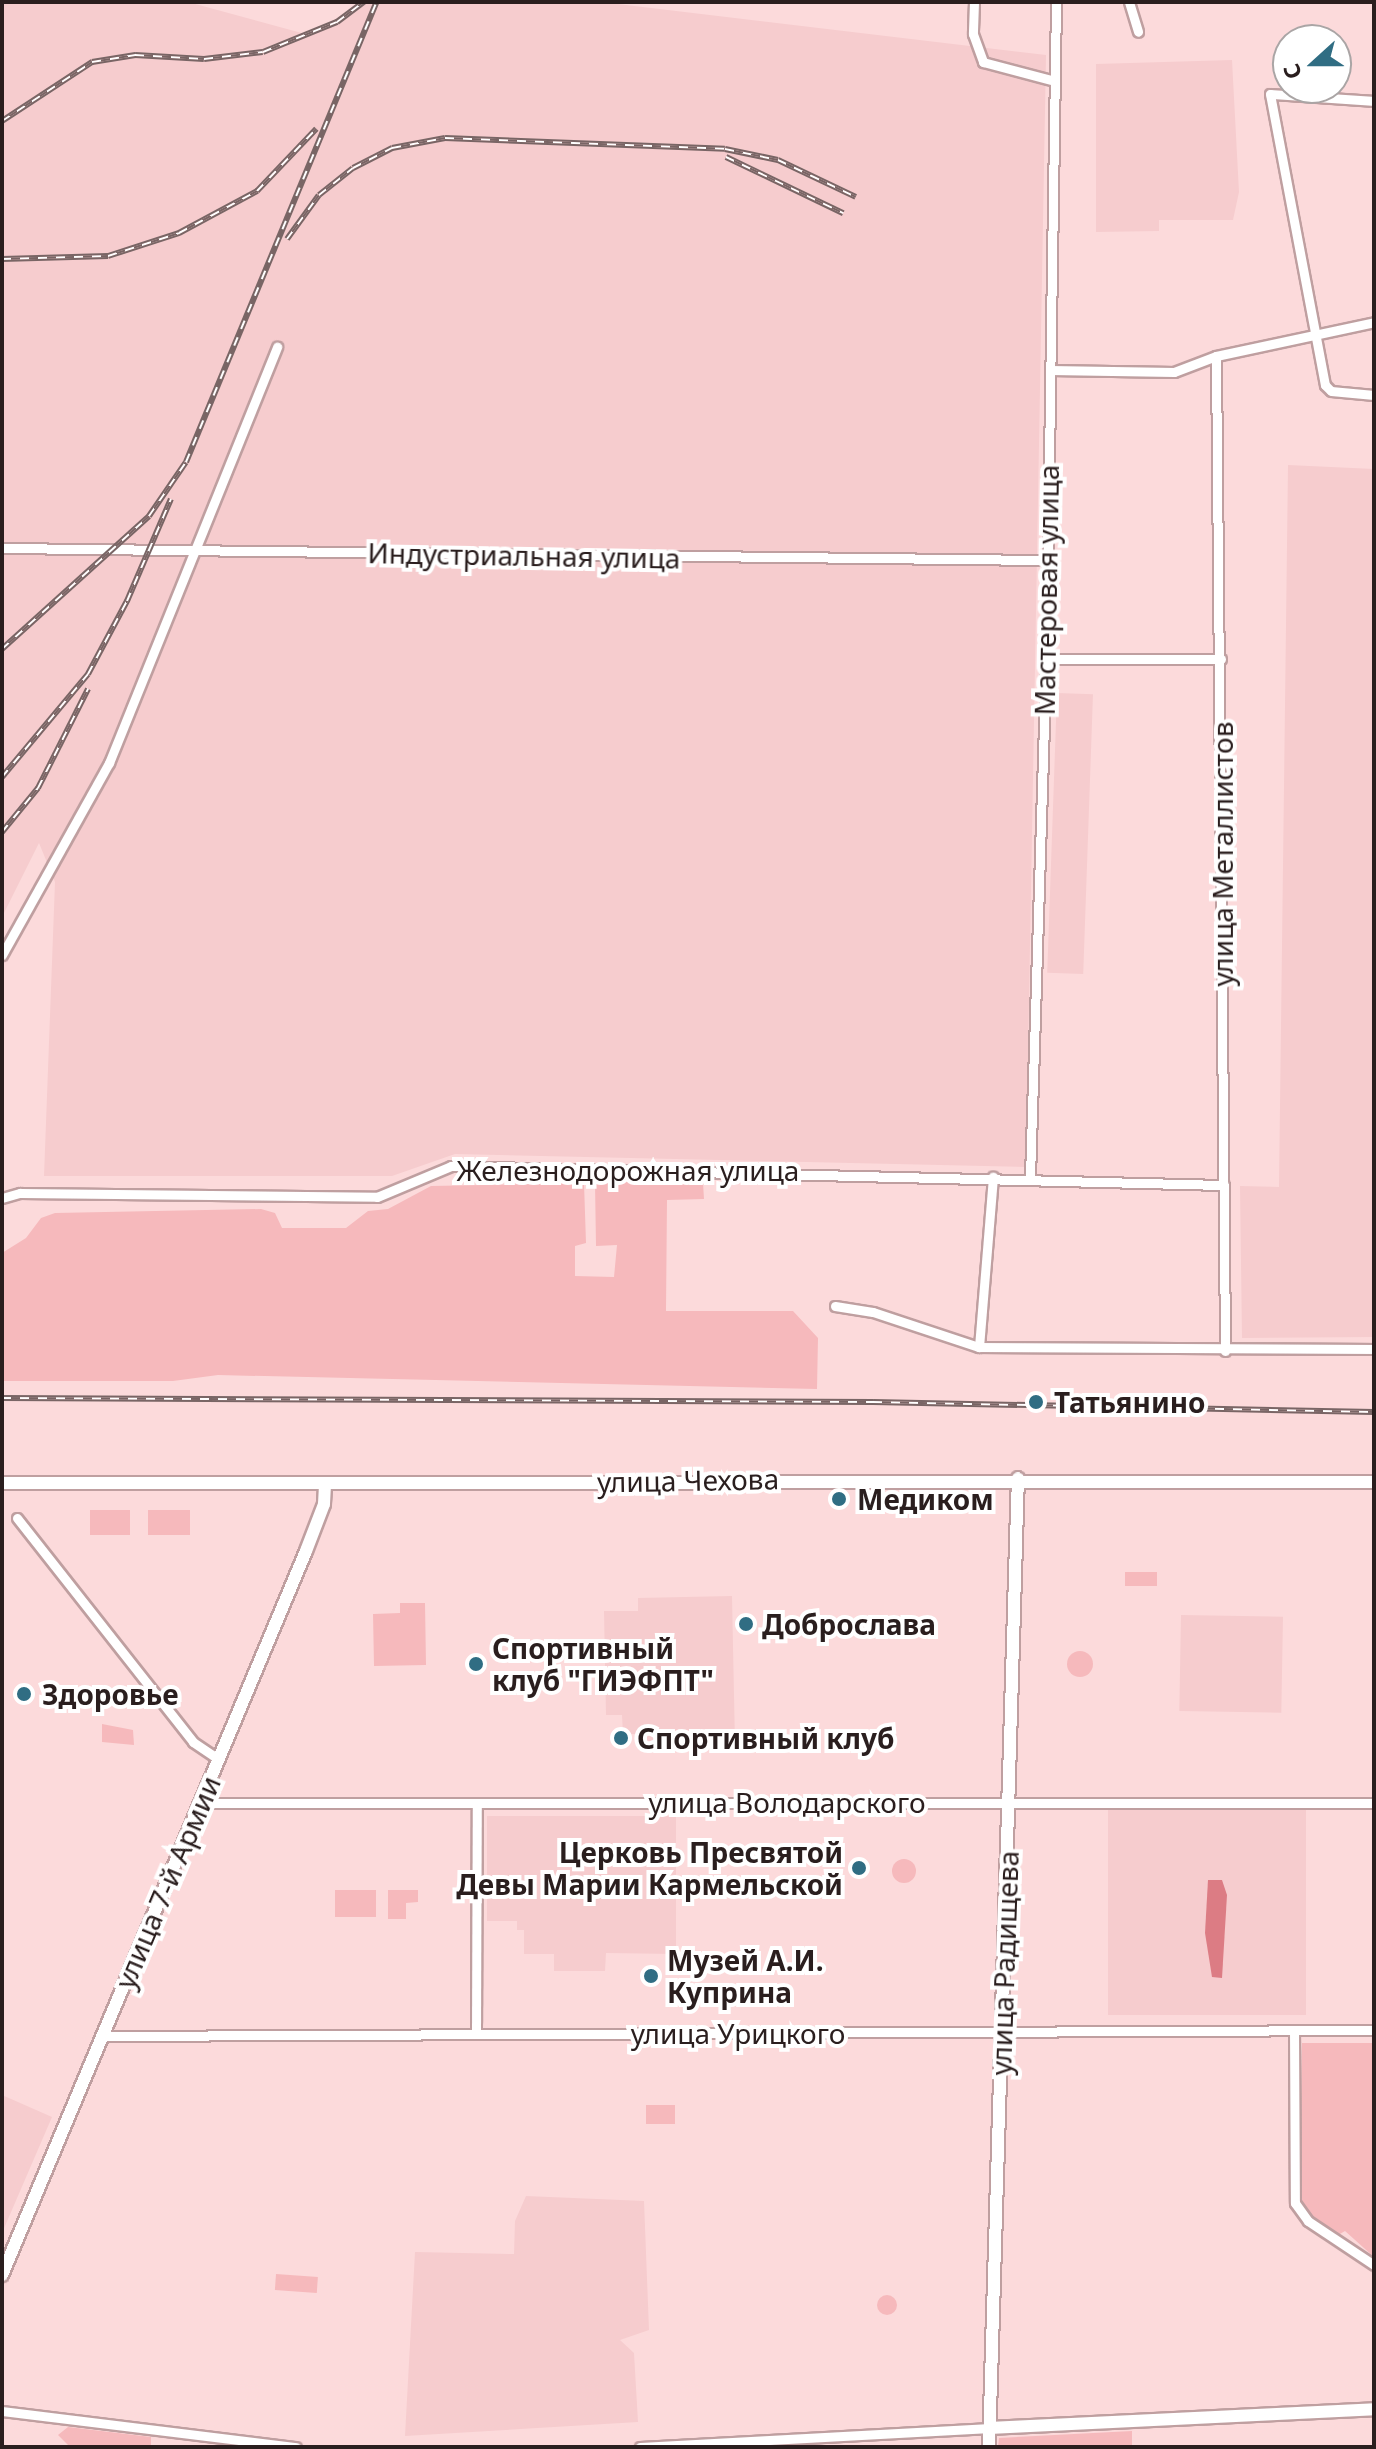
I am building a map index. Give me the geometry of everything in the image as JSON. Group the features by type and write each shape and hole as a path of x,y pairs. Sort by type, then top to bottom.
{"street":[{"path":"974,2 973,34 983,62 1051,80"},
{"name":"Мастеровая улица","path":"1030,1177 1046,659 1051,80 1056,2"},
{"path":"1129,2 1138,32"},
{"path":"1374,101 1270,94 1314,338 1331,391 1374,395"},
{"path":"1050,370 1157,374 1216,356 1314,338 1374,322"},
{"path":"2,955 109,763 175,604 190,552 277,347"},
{"name":"улица Металлистов","path":"1216,356 1225,1351"},
{"name":"Индустриальная улица","path":"2,548 1046,560"},
{"path":"1046,659 1221,659"},
{"name":"Железнодорожная улица","path":"2,1198 20,1193 377,1197 451,1166 1030,1177 1224,1185"},
{"path":"979,1347 993,1177"},
{"path":"835,1306 925,1327 979,1347 1225,1351 1374,1349"},
{"name":"улица Чехова","path":"2,1483 325,1486 1018,1478 1374,1482"},
{"name":"улица Радищева","path":"989,2447 1018,1478"},
{"name":"улица 7-й Армии","path":"2,2275 306,1551 324,1504 325,1486"},
{"path":"17,1518 193,1742 218,1759"},
{"name":"улица Володарского","path":"201,1803 1374,1803"},
{"path":"476,2034 477,1803"},
{"path":"1294,2030 1295,2203 1308,2221 1374,2265"},
{"name":"улица Урицкого","path":"103,2036 1374,2030"},
{"path":"640,2447 1374,2409"},
{"path":"2,2411 296,2447"}],"shaded area":[{"path":"2,2 188,2 309,35 363,2 601,2 1046,55 1026,1167 455,1154 392,1176 44,1176 55,882 39,843 2,917"},
{"path":"1232,60 1239,192 1233,220 1159,220 1159,231 1096,232 1096,64"},
{"path":"1288,465 1374,469 1374,1337 1242,1338 1240,1186 1279,1187"},
{"path":"1057,693 1093,694 1083,974 1047,973"},
{"path":"695,1179 703,1183 704,1199 667,1200 666,1311 793,1311 818,1338 817,1389 218,1375 173,1381 2,1381 2,1253 26,1238 41,1218 55,1213 261,1209 275,1213 282,1228 346,1228 368,1211 388,1209 431,1186 584,1183 586,1243 575,1246 575,1276 614,1277 617,1245 596,1246 595,1183"},
{"path":"90,1510 130,1510 130,1535 90,1535"},
{"path":"148,1510 190,1510 190,1535 148,1535"},
{"path":"1125,1572 1157,1572 1157,1586 1125,1586"},
{"path":"732,1596 735,1745 647,1747 646,1734 623,1734 622,1715 606,1715 604,1611 638,1611 638,1598"},
{"path":"400,1603 425,1603 426,1665 374,1666 373,1614 400,1613"},
{"path":"1181,1615 1283,1617 1281,1713 1179,1711"},
{"path":"1080,1651 1089,1655 1093,1664 1089,1673 1080,1677 1071,1673 1067,1664 1071,1655"},
{"path":"102,1724 133,1730 134,1745 102,1742"},
{"path":"1108,1809 1306,1809 1306,2015 1108,2015"},
{"path":"487,1816 676,1816 676,1954 606,1953 605,1971 554,1971 554,1954 524,1954 524,1930 517,1930 517,1921 487,1921"},
{"path":"904,1859 915,1866 916,1871 909,1882 904,1883 893,1876 892,1871 899,1860"},
{"path":"1208,1880 1222,1880 1227,1895 1222,1978 1212,1977 1205,1933"},
{"path":"335,1890 376,1890 376,1917 335,1917"},
{"path":"388,1890 418,1890 418,1902 406,1903 406,1919 388,1919"},
{"path":"1302,2043 1374,2043 1374,2257 1345,2231 1338,2235 1309,2215 1300,2199"},
{"path":"2,2095 52,2117 2,2233"},
{"path":"646,2105 675,2105 675,2124 646,2124"},
{"path":"526,2196 644,2201 649,2330 620,2340 634,2353 638,2422 405,2436 415,2252 514,2254 515,2221"},
{"path":"276,2274 318,2277 317,2293 275,2290"},
{"path":"887,2295 894,2298 897,2305 894,2312 887,2315 880,2312 877,2305 880,2298"},
{"path":"68,2427 151,2437 151,2447 70,2447 58,2435"},
{"path":"1132,2431 1132,2447 998,2447 999,2438"}],"railway":[{"path":"2,121 92,62 135,55 204,59 263,52 337,22 364,2"},
{"path":"2,649 149,516 186,462 377,2"},
{"path":"2,259 108,256 179,233 257,191 316,129"},
{"path":"287,239 319,195 353,168 392,148 445,138 725,149 778,160 856,197"},
{"path":"726,157 843,213"},
{"path":"2,777 88,674 127,601 171,499"},
{"path":"2,832 38,788 88,689"},
{"path":"2,1398 873,1402 1374,1412"}],"place":[{"name":"Татьянино","path":"1036,1402"},
{"name":"Медиком","path":"839,1499"},
{"name":"Доброслава","path":"746,1624"},
{"name":"Спортивный клуб \"ГИЭФПТ\"","path":"476,1664"},
{"name":"Здоровье","path":"24,1694"},
{"name":"Спортивный клуб","path":"621,1738"},
{"name":"Церковь Пресвятой Девы Марии Кармельской","path":"859,1868"},
{"name":"Музей А.И. Куприна","path":"651,1976"}]}
